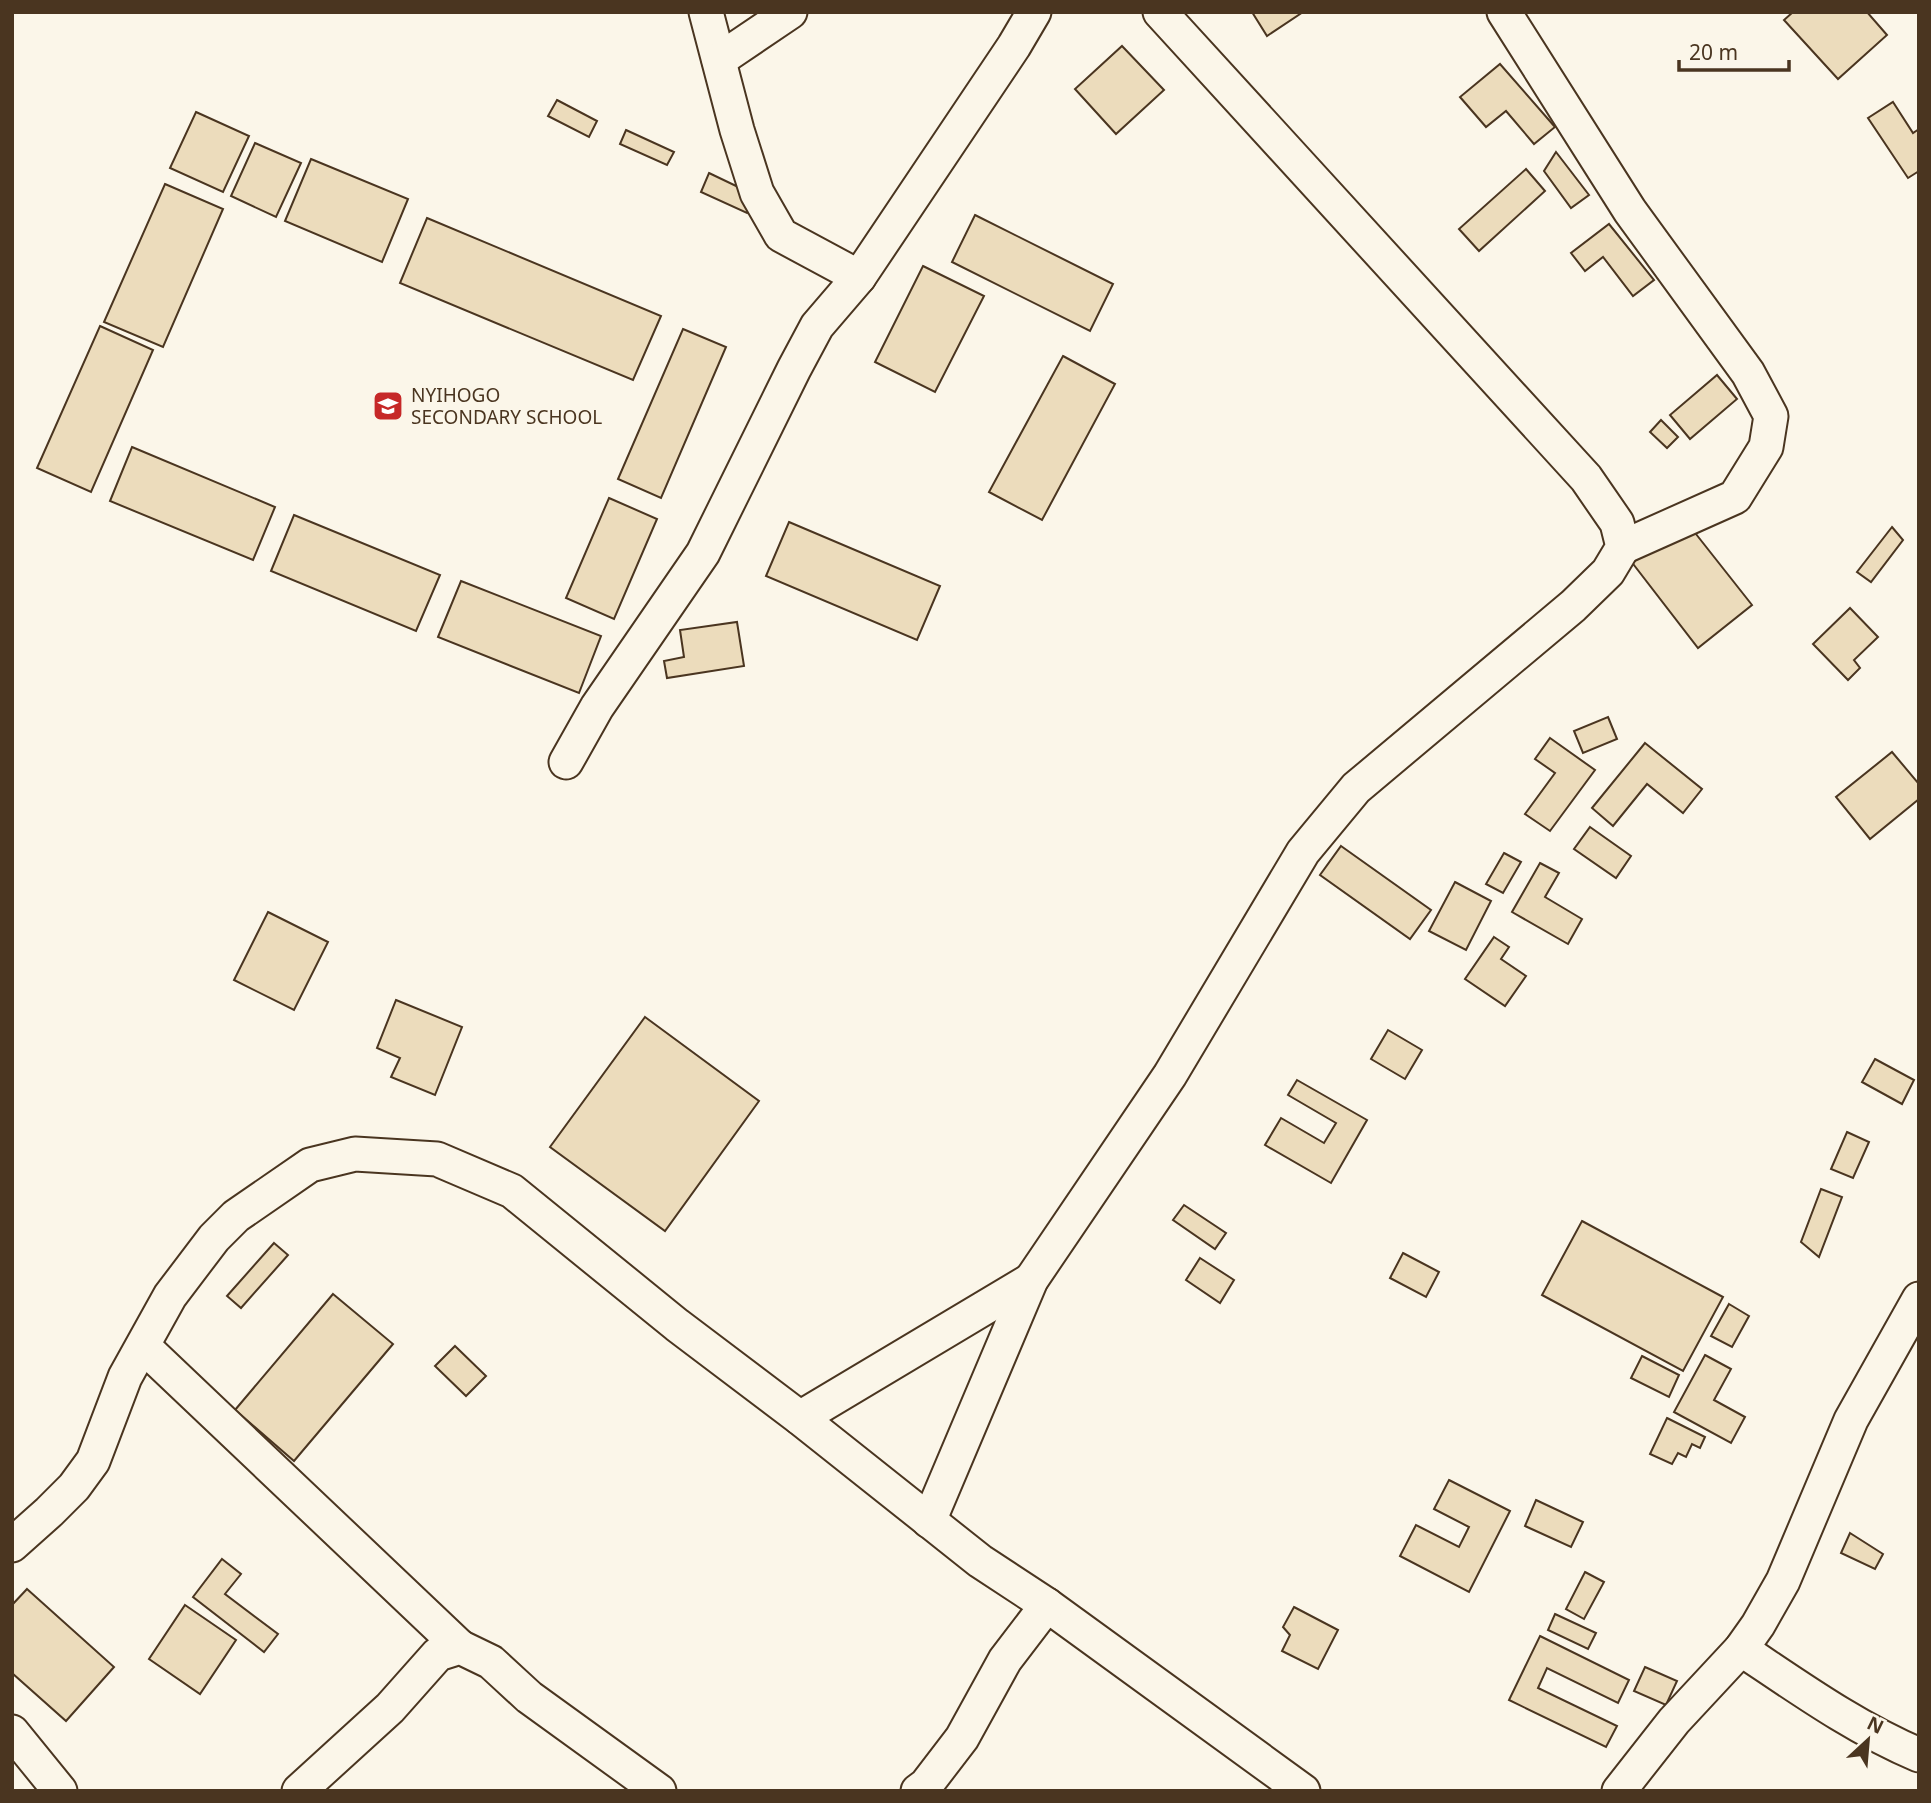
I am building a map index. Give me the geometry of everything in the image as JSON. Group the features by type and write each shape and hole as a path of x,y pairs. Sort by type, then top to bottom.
{"street":[{"path":"706,12 737,130 757,192 781,235 859,277"},
{"path":"719,60 789,12"},
{"path":"566,762 597,707 703,553 817,326 859,277 1034,12"},
{"path":"1160,12 1586,478 1617,523 1623,547"},
{"path":"929,1521 1031,1280 1170,1075 1303,852 1356,788 1573,606 1608,572 1623,547 1735,497 1766,447 1771,416 1748,373 1630,211 1504,12"},
{"path":"12,1545 74,1488 93,1461 125,1377 170,1296 214,1238 236,1216 310,1165 355,1154 437,1159 512,1191 677,1325 800,1418 980,1561 1047,1605 1303,1791"},
{"path":"800,1418 1031,1280"},
{"path":"1619,1791 1674,1721 1741,1649 1758,1625 1783,1581 1851,1420 1919,1299"},
{"path":"143,1346 460,1647 491,1662 529,1697 659,1791"},
{"path":"918,1791 926,1786 962,1738 1005,1660 1047,1605"},
{"path":"299,1791 390,1708 438,1654 460,1647"},
{"path":"1741,1649 1832,1710 1919,1755"},
{"path":"12,1732 60,1791"}],"building":[{"path":"1252,12 1303,12 1267,36"},
{"path":"1793,12 1867,12 1887,35 1838,79 1784,20"},
{"path":"1122,46 1164,90 1116,134 1075,89"},
{"path":"1500,64 1555,127 1534,144 1506,111 1486,127 1460,97"},
{"path":"557,100 597,121 589,137 548,116"},
{"path":"1893,102 1913,133 1919,129 1919,171 1908,178 1868,118"},
{"path":"196,112 249,136 223,192 170,168"},
{"path":"626,130 674,152 667,165 620,144"},
{"path":"255,143 301,163 276,217 231,196"},
{"path":"1556,152 1589,195 1571,208 1544,171"},
{"path":"311,159 408,199 382,262 285,221"},
{"path":"1526,169 1545,191 1479,251 1459,229"},
{"path":"709,173 755,195 747,213 701,192"},
{"path":"165,184 223,209 163,347 104,322"},
{"path":"975,215 1113,284 1090,331 952,262"},
{"path":"427,218 661,316 633,380 400,283"},
{"path":"1609,224 1654,280 1633,296 1603,257 1585,271 1571,253"},
{"path":"923,266 984,296 935,392 875,362"},
{"path":"100,326 153,350 91,492 37,468"},
{"path":"683,329 726,347 661,498 618,479"},
{"path":"1063,356 1115,384 1042,520 989,492"},
{"path":"1717,375 1737,399 1690,439 1670,415"},
{"path":"1661,420 1678,437 1667,448 1650,432"},
{"path":"132,447 275,507 253,560 110,501"},
{"path":"609,498 657,519 614,619 566,598"},
{"path":"294,515 440,575 416,631 271,571"},
{"path":"789,522 940,586 917,640 766,576"},
{"path":"1892,527 1903,540 1871,582 1857,572"},
{"path":"1692,529 1752,605 1698,648 1627,556"},
{"path":"461,581 601,636 579,693 438,637"},
{"path":"1850,608 1878,637 1854,660 1860,668 1848,680 1813,644"},
{"path":"737,622 744,666 667,678 664,661 684,657 680,630"},
{"path":"1608,717 1617,739 1583,753 1574,731"},
{"path":"1550,738 1595,770 1550,831 1525,814 1555,773 1535,759"},
{"path":"1645,743 1702,789 1683,813 1647,784 1613,826 1592,808"},
{"path":"1892,752 1919,784 1919,799 1870,839 1836,797"},
{"path":"1590,827 1631,856 1616,878 1574,849"},
{"path":"1341,846 1431,910 1410,939 1320,875"},
{"path":"1504,853 1521,862 1503,893 1486,884"},
{"path":"1540,863 1559,873 1545,897 1582,919 1568,944 1512,912"},
{"path":"1455,882 1491,901 1466,950 1429,931"},
{"path":"268,912 328,942 294,1010 234,980"},
{"path":"1494,937 1509,947 1501,959 1526,976 1505,1006 1465,979"},
{"path":"396,1000 462,1027 435,1095 391,1077 400,1058 377,1048"},
{"path":"645,1017 759,1101 665,1231 550,1147"},
{"path":"1388,1030 1422,1050 1405,1079 1371,1059"},
{"path":"1875,1059 1914,1080 1902,1104 1862,1082"},
{"path":"1297,1080 1367,1120 1331,1183 1265,1145 1281,1118 1324,1143 1336,1123 1288,1095"},
{"path":"1847,1132 1869,1142 1853,1178 1831,1169"},
{"path":"1821,1189 1842,1197 1819,1257 1801,1242"},
{"path":"1184,1205 1226,1233 1215,1249 1173,1220"},
{"path":"1582,1221 1723,1297 1683,1371 1542,1295"},
{"path":"274,1243 288,1255 241,1308 227,1296"},
{"path":"1403,1253 1439,1272 1426,1297 1390,1278"},
{"path":"1200,1258 1234,1280 1220,1303 1186,1280"},
{"path":"333,1294 393,1344 294,1461 235,1410"},
{"path":"1729,1304 1749,1316 1732,1347 1711,1336"},
{"path":"455,1346 486,1376 466,1396 435,1366"},
{"path":"1705,1355 1731,1369 1714,1400 1745,1417 1731,1443 1674,1412"},
{"path":"1642,1356 1679,1375 1669,1397 1631,1378"},
{"path":"1667,1418 1705,1437 1700,1448 1692,1444 1686,1457 1678,1453 1672,1464 1650,1454"},
{"path":"1449,1480 1510,1511 1469,1592 1400,1556 1416,1525 1459,1547 1469,1527 1434,1509"},
{"path":"1536,1500 1583,1522 1571,1547 1525,1526"},
{"path":"1850,1533 1883,1554 1875,1569 1841,1553"},
{"path":"222,1559 241,1574 225,1594 278,1634 264,1652 193,1597"},
{"path":"1585,1572 1604,1582 1584,1619 1566,1609"},
{"path":"27,1589 114,1667 66,1721 12,1673 12,1605"},
{"path":"185,1605 236,1640 200,1694 149,1659"},
{"path":"1294,1607 1338,1630 1318,1669 1282,1651 1290,1635 1283,1627"},
{"path":"1555,1614 1596,1633 1588,1649 1548,1630"},
{"path":"1540,1636 1629,1680 1618,1703 1547,1668 1538,1688 1617,1726 1606,1747 1509,1700"},
{"path":"1645,1667 1677,1681 1666,1705 1634,1691"}],"place":[{"name":"NYIHOGO SECONDARY SCHOOL","path":"388,406"}]}
